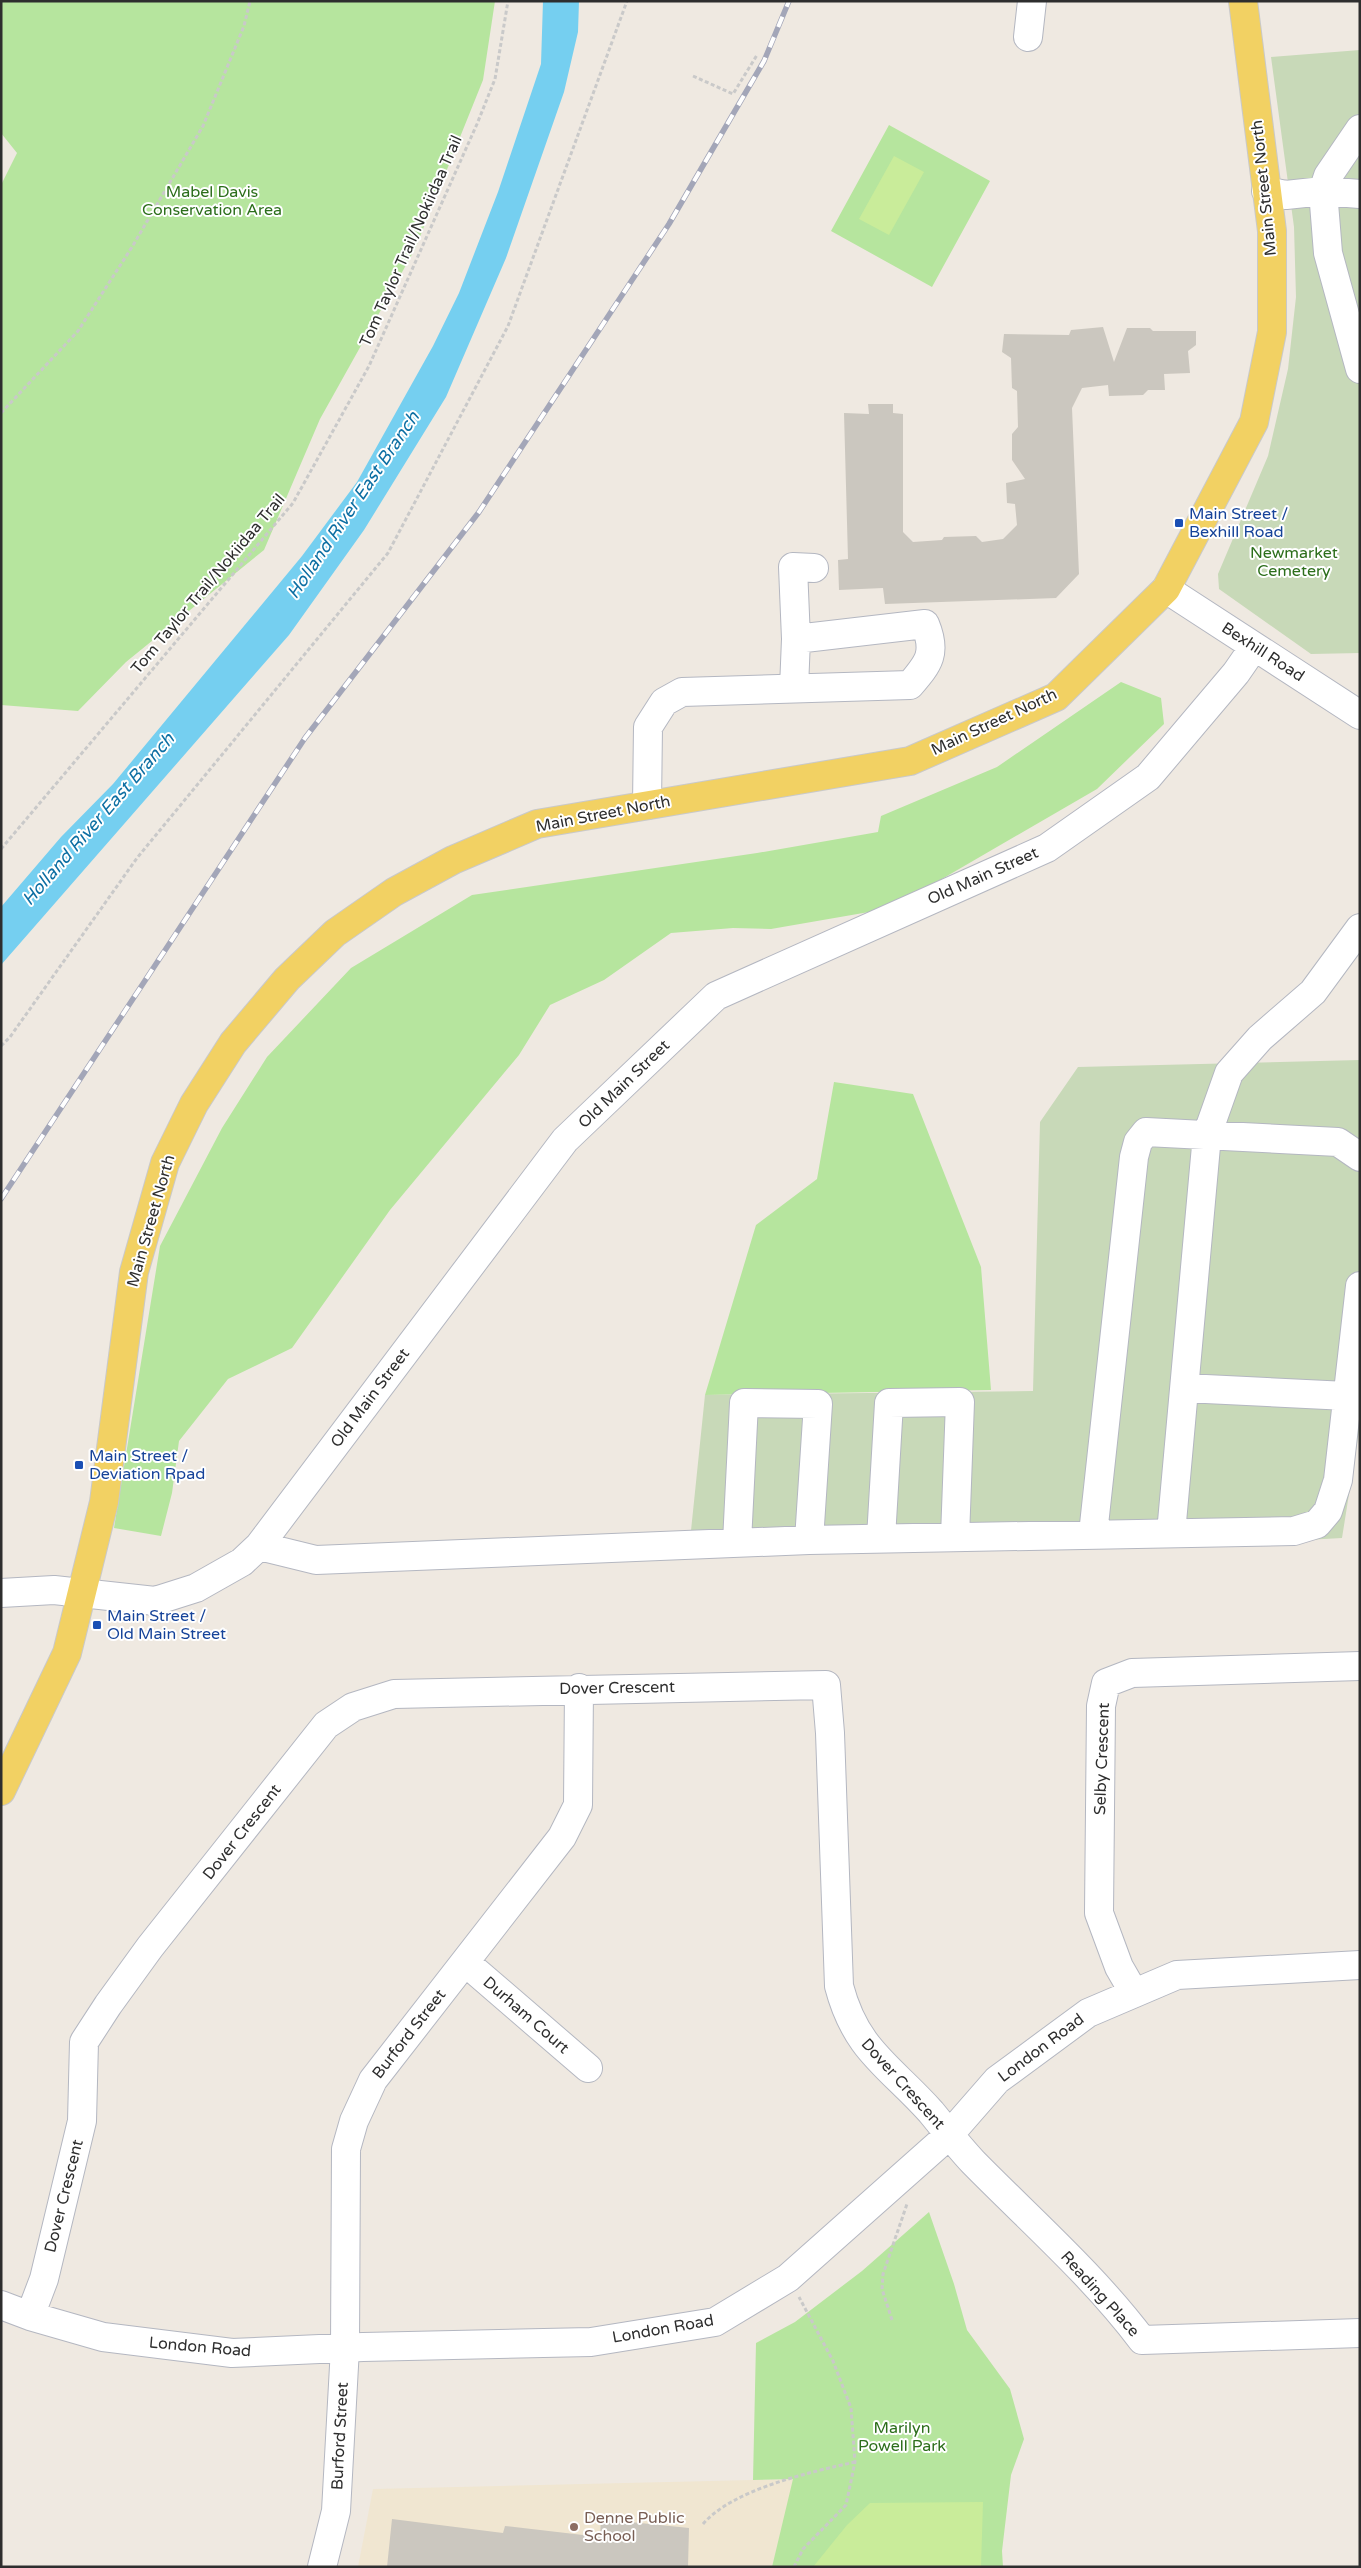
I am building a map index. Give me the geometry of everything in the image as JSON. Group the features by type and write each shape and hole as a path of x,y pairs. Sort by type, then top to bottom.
{"main road":[{"name":"Main Street North","path":"1,1791 67,1653 104,1502 134,1272 165,1163 194,1104 233,1043 287,979 335,933 394,892 453,860 537,824 910,760 1056,697 1166,589 1254,422 1272,332 1272,230 1243,1"}],"street":[{"path":"1028,37 1032,1"},
{"path":"1360,129 1328,176 1323,191 1328,253 1360,369"},
{"path":"1266,192 1286,195 1323,191 1360,194"},
{"path":"794,688 796,639 793,567 814,568"},
{"name":"Bexhill Road","path":"1166,589 1360,715"},
{"path":"647,805 648,727 664,702 682,692 910,685 928,664 930,638 925,624 796,639"},
{"name":"Old Main Street","path":"1,1592 54,1590 155,1601 196,1588 242,1562 259,1546 565,1140 716,996 1047,848 1148,777 1236,673 1254,646"},
{"path":"1171,1533 1207,1135 1229,1073 1260,1038 1313,992 1360,928"},
{"path":"1093,1534 1138,1142 1146,1132 1338,1142 1360,1157"},
{"path":"259,1546 316,1560 737,1542 1294,1530 1317,1524 1328,1511 1338,1480 1360,1286"},
{"path":"1185,1388 1347,1396"},
{"path":"881,1538 888,1403 960,1402 955,1537"},
{"path":"737,1542 744,1403 818,1404 809,1540"},
{"name":"Selby Crescent","path":"1134,1993 1119,1967 1099,1913 1102,1706 1106,1682 1132,1673 1360,1666"},
{"name":"Dover Crescent","path":"30,2316 44,2279 82,2121 75,2040 108,2005 150,1947 326,1725 352,1707 394,1694 579,1688 826,1685 830,1733 839,1986 845,2008 854,2028 868,2049 931,2112 949,2135"},
{"name":"Burford Street","path":"322,2567 336,2511 345,2348 346,2149 354,2121 373,2080 562,1837 578,1805 579,1688"},
{"name":"Durham Court","path":"465,1962 588,2068"},
{"name":"London Road","path":"1,2305 30,2316 103,2337 232,2353 345,2348 591,2342 715,2322 788,2278 949,2135 997,2080 1088,2013 1178,1975 1360,1965"},
{"name":"Reading Place","path":"949,2135 1118,2309 1142,2340 1360,2333"}],"path":[{"path":"1,413 78,331 132,247 203,126 244,26 250,1"},
{"name":"Tom Taylor Trail/Nokiidaa Trail","path":"1,849 293,503 370,366 477,124 495,80 508,1"},
{"path":"1,1046 10,1037 138,858 388,553 508,326 627,1"},
{"path":"693,76 733,94 757,55"},
{"path":"892,2320 882,2289 883,2274 911,2194"},
{"path":"788,2278 833,2361 851,2408 855,2462 846,2505 803,2549 794,2567"},
{"path":"703,2524 714,2511 787,2478 855,2462"}],"shaded area":[{"name":"Denne Public School","path":"794,2479 772,2567 358,2567 373,2489"}],"green space":[{"name":"Mabel Davis Conservation Area","path":"1,1 495,1 483,80 415,249 320,419 264,550 126,662 78,711 1,705 1,185 17,153 1,133"},
{"name":"Newmarket Cemetery","path":"1360,50 1360,653 1311,654 1219,589 1218,574 1268,456 1288,369 1296,297 1294,227 1271,57"},
{"path":"889,125 990,181 932,287 831,231"},
{"path":"894,156 924,172 889,235 859,219"},
{"path":"1121,682 1161,698 1164,724 1097,789 892,908 771,929 733,928 671,933 604,980 550,1005 519,1055 390,1210 292,1348 228,1379 179,1441 172,1493 161,1536 114,1528 160,1246 222,1128 267,1057 351,968 472,895 757,853 878,832 881,816 997,767"},
{"path":"1360,1060 1360,1425 1342,1538 1199,1546 689,1550 705,1395 1033,1391 1040,1122 1078,1067"},
{"path":"834,1082 913,1094 981,1267 991,1390 705,1395 756,1225 817,1179"},
{"name":"Marilyn Powell Park","path":"929,2212 954,2284 967,2330 1010,2389 1024,2439 1011,2475 1002,2551 1003,2567 772,2567 793,2479 753,2480 756,2343 795,2322 862,2271"},
{"path":"983,2502 981,2567 813,2567 847,2525 870,2503"}],"water":[{"name":"Holland River East Branch","path":"543,1 579,1 578,32 564,92 506,258 446,397 364,530 289,635 1,965 1,907 61,837 113,784 302,556 357,482 433,346 459,293 498,192 541,64"}],"building":[{"path":"1103,327 1114,362 1127,328 1150,328 1153,331 1196,331 1196,345 1188,351 1190,373 1164,374 1165,390 1148,390 1143,395 1109,396 1108,385 1082,388 1072,408 1079,574 1056,598 885,604 883,588 839,590 838,560 848,559 844,413 869,414 868,404 893,404 893,413 903,414 903,532 913,542 942,540 944,537 976,536 982,542 1003,539 1017,525 1015,504 1007,503 1006,483 1025,479 1012,460 1012,434 1018,427 1017,391 1012,388 1011,358 1002,352 1004,334 1069,335 1071,330"},
{"path":"392,2519 503,2533 505,2526 600,2537 601,2519 689,2528 688,2567 387,2567"}],"railway":[{"path":"1,1199 305,738 479,512 669,224 764,61 789,1"}],"place":[{"name":"Main Street / Bexhill Road","path":"1179,523"},
{"name":"Main Street / Deviation Rpad","path":"79,1465"},
{"name":"Main Street / Old Main Street","path":"97,1625"},
{"name":"Denne Public School","path":"574,2527"}]}
